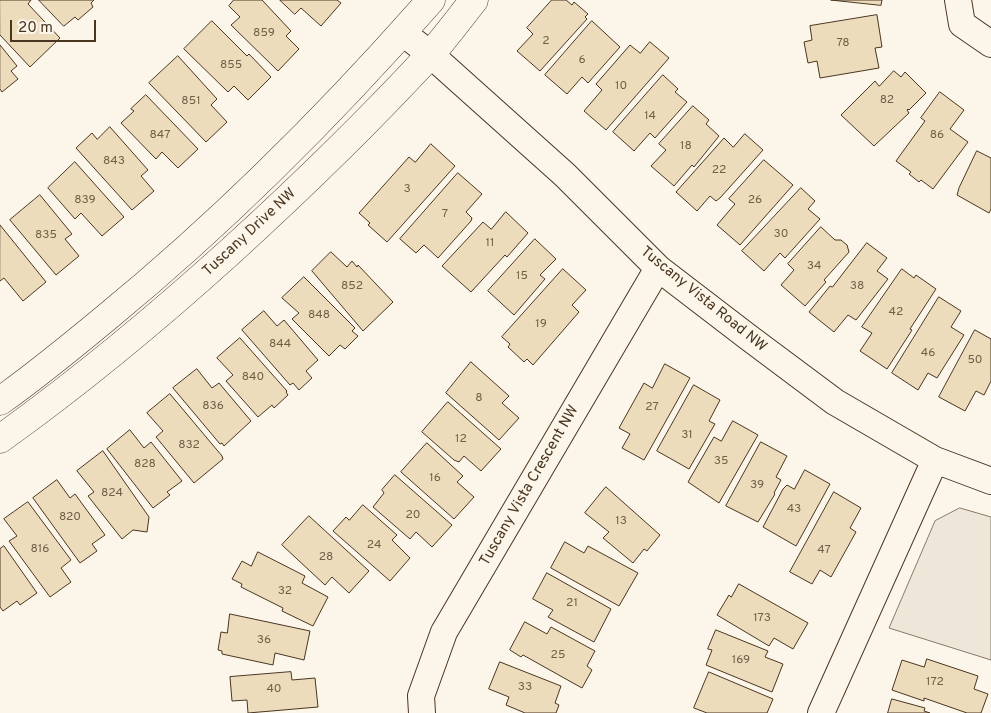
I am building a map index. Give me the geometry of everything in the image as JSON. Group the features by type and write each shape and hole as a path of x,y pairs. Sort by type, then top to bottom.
{"street":[{"name":"Tuscany Drive NW","path":"0,401 117,309 212,226 278,164 335,106 431,0"},
{"name":"Tuscany Drive NW","path":"0,439 103,360 193,285 275,211 430,54 474,0"},
{"path":"958,0 962,24 991,44"},
{"name":"Tuscany Vista Road NW","path":"403,33 430,54 565,175 658,268 835,402 935,460 991,481"},
{"name":"Tuscany Vista Crescent NW","path":"422,713 422,696 444,632 658,268"},
{"path":"821,713 935,460"}],"shaded area":[{"path":"960,508 991,517 991,660 889,628 935,521"}],"building":[{"path":"0,0 31,0 28,4 60,38 30,67 0,35"},
{"path":"39,0 94,0 91,3 93,7 78,20 75,17 64,26"},
{"path":"234,0 262,0 291,31 286,36 299,49 278,71 231,25 240,17 229,6"},
{"path":"280,0 337,0 341,3 321,26 301,8 295,14"},
{"path":"552,0 566,0 572,5 574,2 588,14 585,17 587,19 540,71 517,51 533,34 527,28"},
{"path":"831,0 882,0 881,5"},
{"path":"877,15 882,47 875,48 879,68 820,78 817,61 808,63 804,42 812,40 810,26"},
{"path":"212,21 247,56 249,54 271,77 248,100 234,86 228,92 184,49"},
{"path":"592,21 620,47 588,83 582,77 567,94 545,75"},
{"path":"650,42 669,58 606,130 584,111 602,90 596,84 630,45 640,53"},
{"path":"0,45 17,66 11,71 18,79 2,92 0,89"},
{"path":"178,56 217,99 211,105 227,122 206,142 149,83"},
{"path":"894,71 901,77 905,72 926,93 907,110 909,113 874,146 841,115 875,81 879,86"},
{"path":"663,75 678,89 675,92 687,102 655,138 650,133 634,151 613,132"},
{"path":"940,92 964,110 950,129 968,142 933,189 921,180 919,182 909,174 911,172 896,161 925,121 921,118"},
{"path":"146,95 198,149 178,168 162,152 156,159 121,123 134,111 131,109"},
{"path":"693,106 709,120 706,124 719,136 694,167 692,165 674,186 651,166 666,150 659,144"},
{"path":"110,127 148,170 141,176 154,191 132,210 76,148 92,133 97,139"},
{"path":"745,134 763,150 720,198 716,201 710,196 697,211 676,192 724,138 733,147"},
{"path":"431,144 455,166 387,242 368,225 370,223 359,213 409,157 415,162"},
{"path":"977,151 991,158 991,209 989,213 957,195"},
{"path":"764,160 793,185 740,245 717,225 735,204 729,199"},
{"path":"75,162 124,217 102,236 81,213 75,219 48,188"},
{"path":"458,173 482,194 466,212 472,218 471,221 438,258 424,245 416,253 400,239"},
{"path":"801,188 815,201 808,209 820,219 785,258 780,253 764,271 742,251"},
{"path":"40,195 72,234 65,239 79,256 56,275 10,220"},
{"path":"506,212 528,233 507,257 505,255 471,292 442,266 483,222 491,229"},
{"path":"0,225 46,282 23,301 4,278 0,281"},
{"path":"821,227 835,240 841,240 847,245 849,252 824,280 826,282 805,306 781,285 794,270 788,264"},
{"path":"535,239 556,259 540,275 545,279 514,315 488,291"},
{"path":"867,243 887,258 877,271 888,279 856,320 848,315 834,332 809,312 830,286 832,287"},
{"path":"331,252 347,267 352,261 357,267 358,265 393,302 363,331 312,271"},
{"path":"563,269 586,290 572,305 579,312 533,365 527,359 524,362 508,347 510,344 502,337"},
{"path":"902,269 914,278 916,275 936,289 887,369 860,351 872,333 862,327"},
{"path":"304,277 355,328 352,331 358,336 345,349 340,345 329,356 292,319 299,313 282,298"},
{"path":"939,297 961,311 951,327 964,335 937,378 928,373 918,390 892,373"},
{"path":"264,311 277,326 284,320 318,360 306,371 312,378 299,390 293,383 290,385 242,330"},
{"path":"975,330 991,339 991,381 984,395 976,391 965,411 939,397"},
{"path":"240,338 287,391 288,395 274,408 272,405 258,417 226,381 233,375 217,358"},
{"path":"471,362 509,396 502,403 519,418 499,440 446,393"},
{"path":"665,364 690,378 644,460 622,448 630,434 619,428 644,383 652,388"},
{"path":"197,369 212,388 219,383 251,421 224,446 222,443 220,444 173,388"},
{"path":"694,385 720,400 709,421 715,424 689,469 657,451"},
{"path":"170,394 223,459 194,483 156,437 163,431 147,413"},
{"path":"448,402 501,449 481,471 464,456 459,462 454,460 422,432"},
{"path":"733,421 758,435 719,503 688,482 714,437 721,441"},
{"path":"130,430 144,448 151,442 182,481 167,492 170,495 153,508 107,449"},
{"path":"761,442 787,456 776,477 781,480 775,494 758,522 726,506"},
{"path":"427,443 463,476 457,482 474,497 454,519 401,472"},
{"path":"103,451 149,517 147,532 133,530 122,539 88,496 94,492 77,471"},
{"path":"805,470 830,484 796,546 763,527 783,489 787,485 794,489"},
{"path":"395,475 452,525 432,547 416,532 410,539 373,507 384,493 382,490"},
{"path":"57,480 70,498 75,494 105,535 92,544 97,551 80,563 33,498"},
{"path":"606,487 660,535 647,551 644,549 633,563 603,538 609,532 585,513"},
{"path":"834,492 861,508 850,528 856,532 831,577 820,570 812,584 790,572"},
{"path":"28,502 71,560 61,568 71,582 50,597 9,541 17,536 4,519"},
{"path":"363,505 397,535 392,540 410,558 390,581 333,531 346,517 349,520"},
{"path":"309,516 369,571 349,593 332,577 325,585 282,545"},
{"path":"565,542 584,553 588,546 638,573 619,606 551,568"},
{"path":"4,546 37,593 20,605 17,601 3,611 0,607 0,549"},
{"path":"258,552 305,576 302,583 328,597 313,626 282,611 283,608 241,587 242,584 232,579 242,561 251,566"},
{"path":"547,573 611,609 594,642 548,617 553,610 533,599"},
{"path":"739,584 808,623 793,649 774,638 769,646 717,615 729,595 731,597"},
{"path":"230,614 310,631 304,660 275,653 273,665 222,654 222,651 218,650 221,632 227,633"},
{"path":"525,622 547,634 551,627 595,651 587,666 592,670 582,688 523,655 521,657 510,650"},
{"path":"716,630 768,651 765,657 783,664 772,692 706,665 712,650 708,649"},
{"path":"927,659 978,676 974,689 988,694 981,713 967,713 924,698 924,701 892,690 902,660 924,667"},
{"path":"500,662 561,686 555,703 559,705 556,713 525,713 506,705 509,697 489,689"},
{"path":"291,672 292,680 315,678 318,707 248,713 247,700 232,701 230,677"},
{"path":"709,672 773,699 767,713 707,713 694,708"},
{"path":"892,699 925,708 924,711 930,713 888,713"}]}
